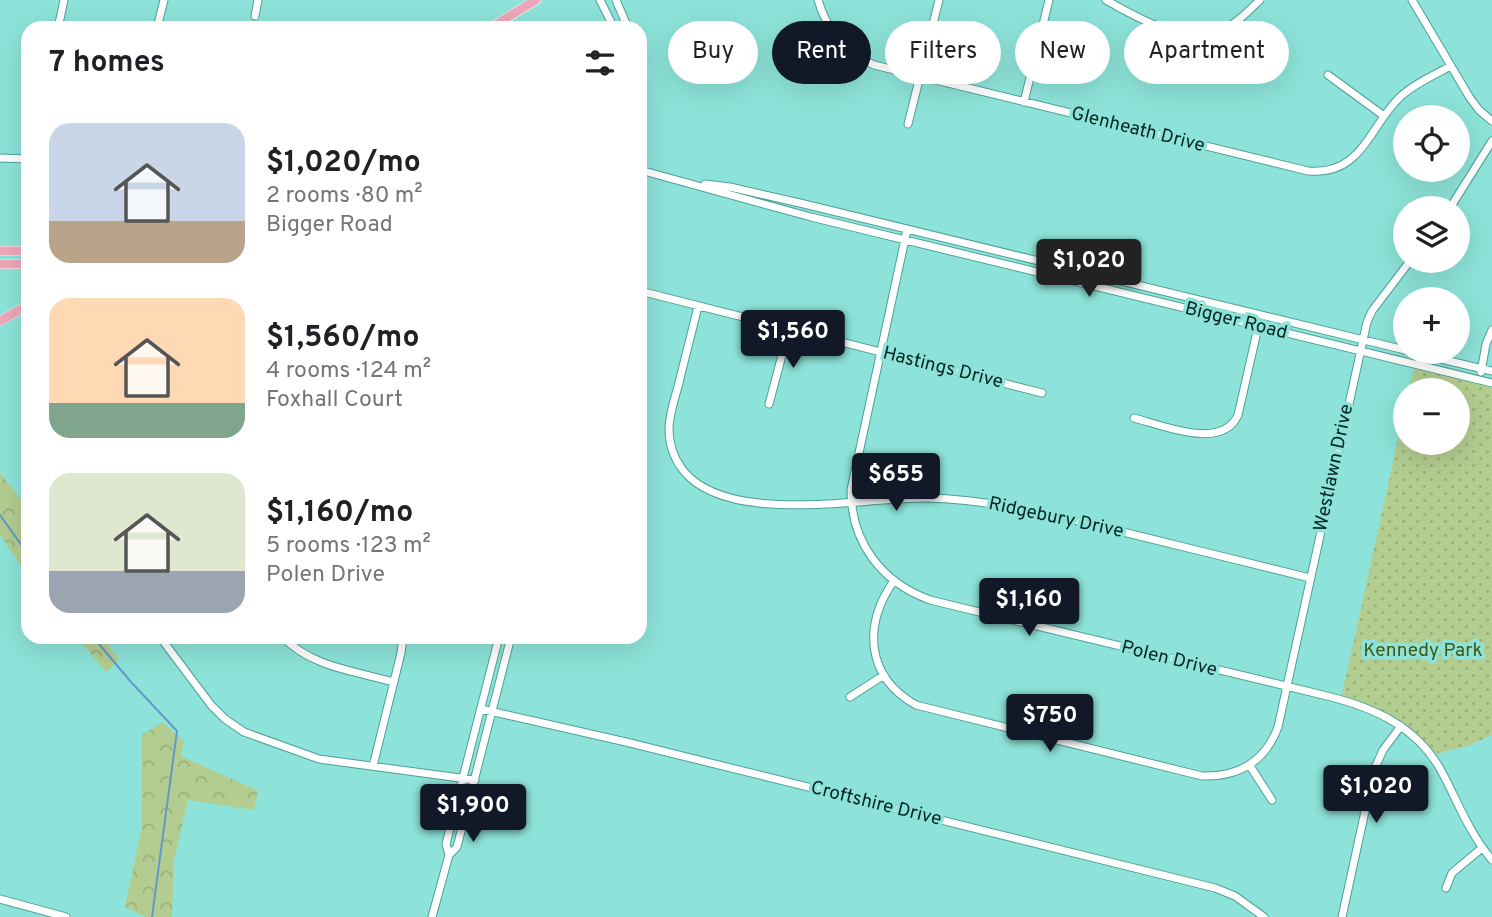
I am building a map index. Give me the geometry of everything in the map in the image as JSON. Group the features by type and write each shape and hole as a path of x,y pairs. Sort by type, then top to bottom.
{"main road":[{"path":"502,21 536,0"},
{"path":"0,251 21,251"},
{"path":"0,264 21,264"},
{"path":"0,321 21,309"}],"street":[{"path":"60,21 64,0"},
{"path":"159,21 164,0"},
{"path":"255,16 258,0"},
{"path":"600,0 610,21"},
{"path":"616,0 625,21"},
{"name":"Glenheath Drive","path":"818,0 830,29 838,40 856,56 885,68"},
{"path":"934,21 939,0"},
{"path":"1024,102 1049,0"},
{"path":"1105,0 1150,23 1202,34 1230,26 1260,0"},
{"path":"1412,0 1470,98 1492,121"},
{"name":"Glenheath Drive","path":"952,84 1317,172 1337,169 1351,161 1402,95 1451,66"},
{"path":"1328,75 1384,116"},
{"path":"908,124 918,84"},
{"path":"1458,196 1492,141"},
{"path":"0,158 21,159"},
{"name":"Bigger Road","path":"647,172 696,184 721,194 1492,383"},
{"name":"Bigger Road","path":"696,184 730,187 1393,347"},
{"name":"Polen Drive","path":"907,230 854,471 851,501 860,539 877,565 893,582 930,600 1372,709 1401,726 1435,761 1469,829 1492,860"},
{"name":"Westlawn Drive","path":"1250,766 1264,753 1275,736 1363,340 1372,311 1401,273"},
{"name":"Hastings Drive","path":"647,293 1042,393"},
{"name":"Ridgebury Drive","path":"698,306 670,421 671,443 683,470 701,487 728,498 779,504 928,498 990,502 1310,578"},
{"path":"1134,418 1202,434 1217,433 1230,427 1238,415 1260,315"},
{"path":"769,404 789,329"},
{"path":"1479,379 1486,344 1492,330"},
{"path":"1461,364 1492,371"},
{"path":"893,582 879,605 874,626 876,657 884,675 895,689 916,705 1202,776 1223,775 1250,766 1272,800"},
{"path":"165,644 211,705 234,726 303,755 475,780"},
{"path":"289,644 313,660 394,682"},
{"path":"373,766 402,644"},
{"path":"449,855 446,844 497,644"},
{"path":"432,917 449,855 457,847 509,644"},
{"path":"850,696 884,675"},
{"name":"Croftshire Drive","path":"481,709 1215,888 1235,896 1264,917"},
{"path":"1342,917 1374,770 1383,750 1401,726"},
{"path":"1446,888 1452,873 1482,848"},
{"path":"0,900 66,917"}],"green space":[{"name":"Kennedy Park","path":"1415,364 1492,383 1492,735 1468,746 1430,755 1401,726 1341,699 1395,455 1470,455 1470,378 1412,378"},
{"path":"0,473 21,499 21,566 0,535"},
{"path":"83,644 107,644 119,659 106,672"},
{"path":"162,722 184,741 181,756 258,791 254,810 188,800 174,860 172,917 146,917 125,907 142,826 142,735"}],"waterway":[{"path":"0,515 21,544"},
{"path":"99,644 177,731 152,917"}]}
